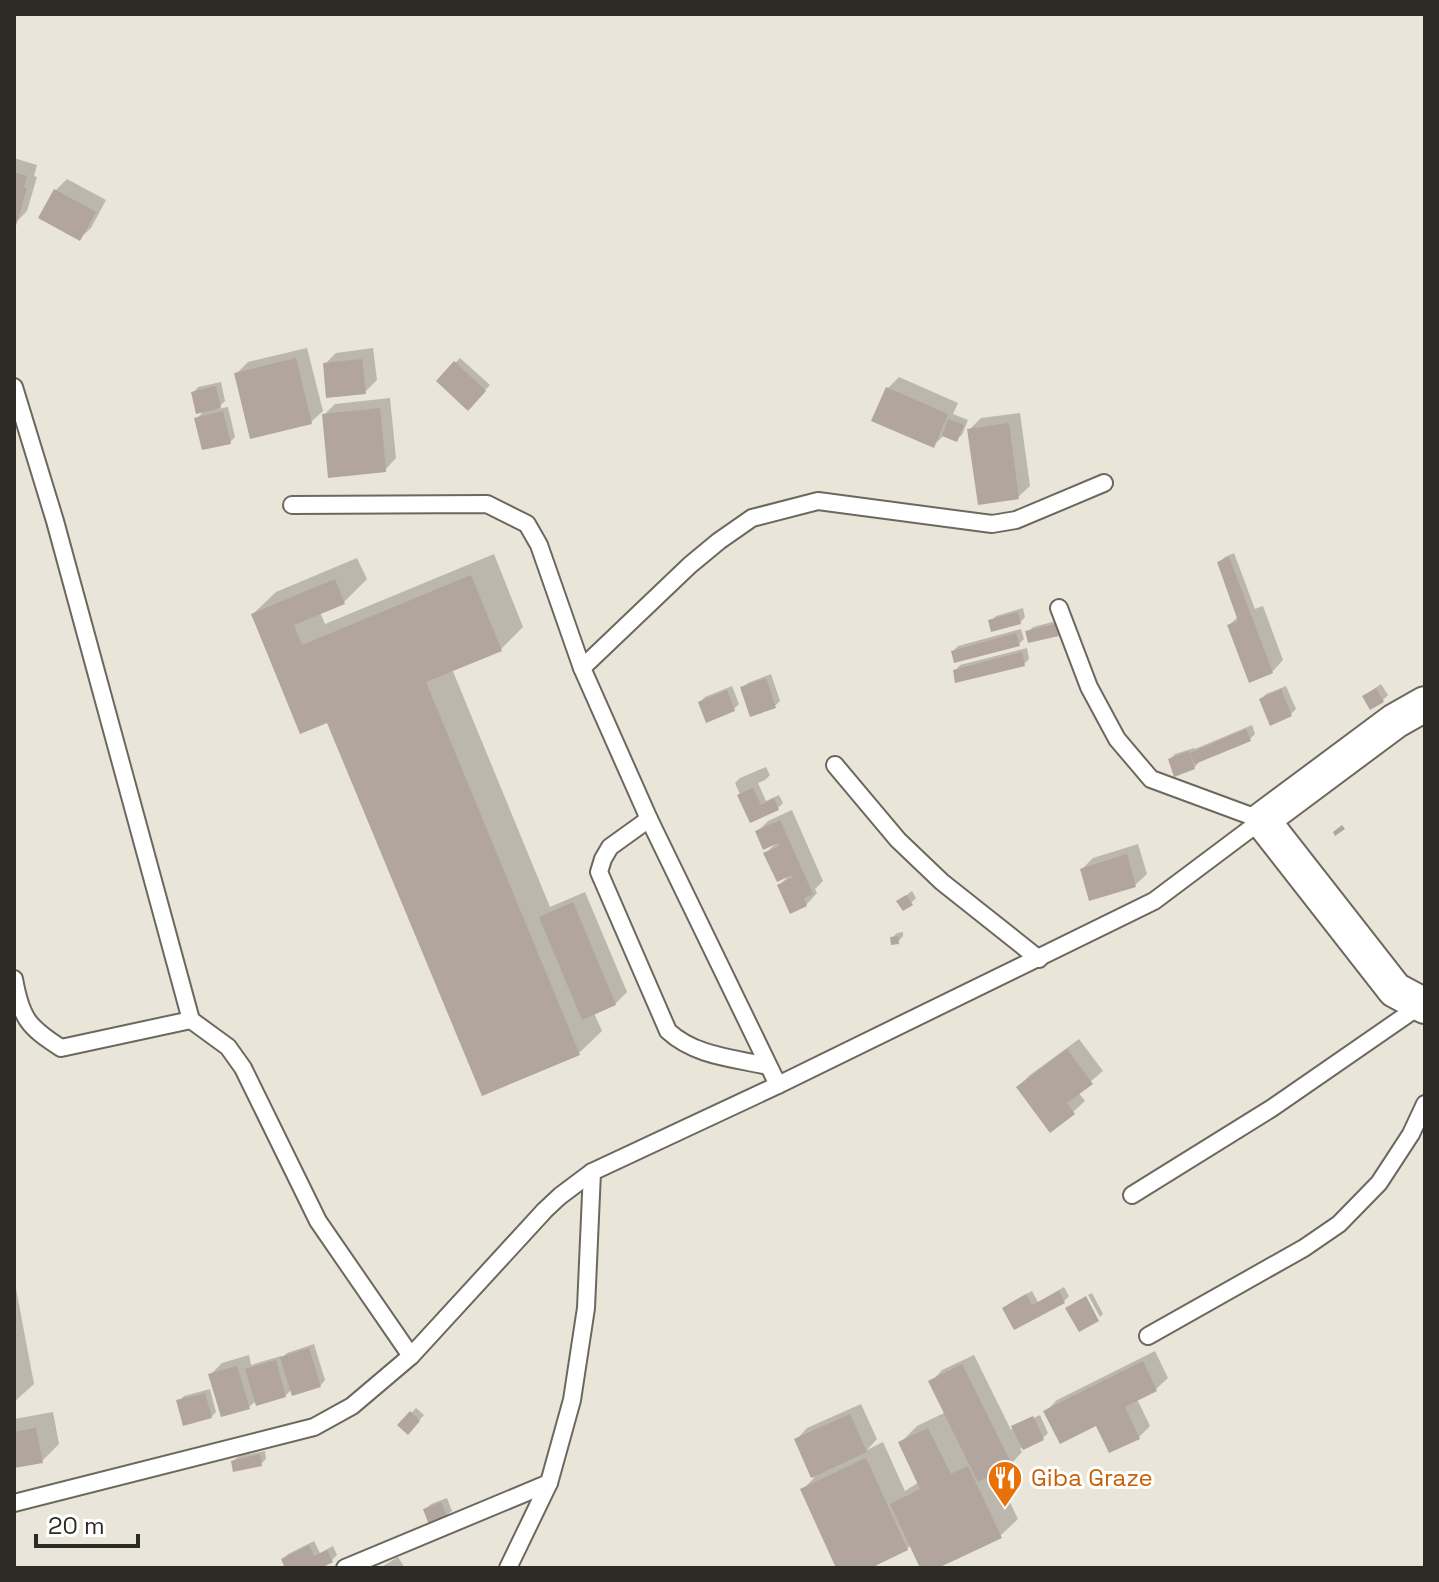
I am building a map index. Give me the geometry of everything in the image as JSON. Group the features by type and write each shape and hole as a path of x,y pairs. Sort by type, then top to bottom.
{"street":[{"path":"1423,1006 1395,990 1262,820 1395,721 1425,704"}],"lane":[{"path":"14,387 55,521 191,1020 228,1047 243,1068 318,1221 411,1356"},
{"path":"582,668 690,565 752,518 818,501 992,524 1016,520 1104,483"},
{"path":"292,505 487,504 527,524 539,545 582,668 649,819 778,1085"},
{"path":"1059,608 1089,687 1117,739 1151,779 1262,820"},
{"path":"835,765 898,840 942,882 1039,959"},
{"path":"649,819 610,847 599,872 668,1031 694,1050 768,1066"},
{"path":"14,1503 314,1427 352,1406 411,1356 545,1210 592,1172 778,1085 1154,901 1262,820"},
{"path":"14,979 18,1004 27,1020 41,1035 61,1048 191,1020"},
{"path":"1132,1195 1272,1108 1423,1006"},
{"path":"1148,1336 1304,1248 1339,1224 1379,1183 1411,1134 1425,1104"},
{"path":"506,1565 549,1483 572,1400 586,1308 592,1172"},
{"path":"345,1568 549,1483"}],"building":[{"path":"14,172 27,176 24,187 27,188 15,229"},
{"path":"54,189 96,212 80,241 38,218"},
{"path":"296,358 312,424 250,439 234,373"},
{"path":"362,359 366,394 326,398 323,363"},
{"path":"454,361 486,391 468,411 436,381"},
{"path":"216,386 221,408 196,414 191,392"},
{"path":"886,387 948,414 934,448 871,421"},
{"path":"380,408 386,472 328,478 322,414"},
{"path":"223,411 231,444 202,450 194,418"},
{"path":"948,419 964,425 957,442 942,436"},
{"path":"1009,423 1019,499 978,505 967,429"},
{"path":"1229,557 1273,673 1249,683 1227,625 1238,621 1217,562"},
{"path":"471,575 502,651 426,682 580,1055 482,1096 327,723 300,734 251,614 335,579 345,604 294,625 302,645"},
{"path":"1018,612 1021,624 991,632 988,620"},
{"path":"1055,624 1059,636 1028,643 1025,631"},
{"path":"1016,633 1020,646 954,663 951,651"},
{"path":"1022,652 1025,666 955,683 953,670"},
{"path":"766,678 776,708 750,717 740,687"},
{"path":"1376,688 1384,702 1370,710 1362,696"},
{"path":"1281,689 1292,716 1270,726 1259,699"},
{"path":"727,690 735,711 706,723 698,702"},
{"path":"1246,729 1251,741 1195,764 1190,753"},
{"path":"1189,751 1195,769 1174,777 1168,759"},
{"path":"753,788 761,805 774,798 779,810 750,823 737,795"},
{"path":"780,820 813,894 804,898 807,906 790,914 777,885 793,877 777,882 763,853 779,846 778,843 763,850 755,831"},
{"path":"1342,825 1345,829 1335,836 1333,832"},
{"path":"1127,854 1136,887 1089,901 1080,869"},
{"path":"906,895 913,905 903,911 896,901"},
{"path":"573,902 616,1005 582,1020 539,917"},
{"path":"898,936 899,944 891,945 890,937"},
{"path":"1067,1049 1093,1084 1067,1103 1075,1114 1050,1133 1016,1087"},
{"path":"1059,1291 1065,1303 1014,1330 1002,1308 1026,1294 1032,1305"},
{"path":"1086,1296 1099,1321 1079,1332 1065,1308"},
{"path":"309,1348 321,1387 292,1396 280,1357"},
{"path":"276,1360 286,1397 256,1406 245,1369"},
{"path":"1143,1361 1157,1391 1125,1407 1140,1439 1109,1453 1096,1426 1060,1444 1043,1411"},
{"path":"962,1364 1012,1465 978,1482 928,1381"},
{"path":"237,1366 250,1409 221,1417 208,1374"},
{"path":"205,1393 212,1418 183,1426 176,1400"},
{"path":"410,1411 420,1421 408,1435 397,1425"},
{"path":"850,1414 867,1452 811,1478 794,1439"},
{"path":"1033,1416 1044,1440 1023,1450 1011,1426"},
{"path":"36,1428 43,1463 14,1468 14,1432"},
{"path":"928,1428 951,1474 968,1466 1002,1538 938,1568 920,1568 890,1504 920,1489 898,1442"},
{"path":"260,1454 262,1466 233,1472 231,1461"},
{"path":"866,1458 908,1550 871,1568 836,1568 800,1489"},
{"path":"441,1502 448,1518 429,1525 423,1509"},
{"path":"309,1545 314,1556 327,1550 333,1562 321,1568 285,1568 281,1559"}],"place":[{"name":"Giba Graze","path":"1005,1509"}]}
